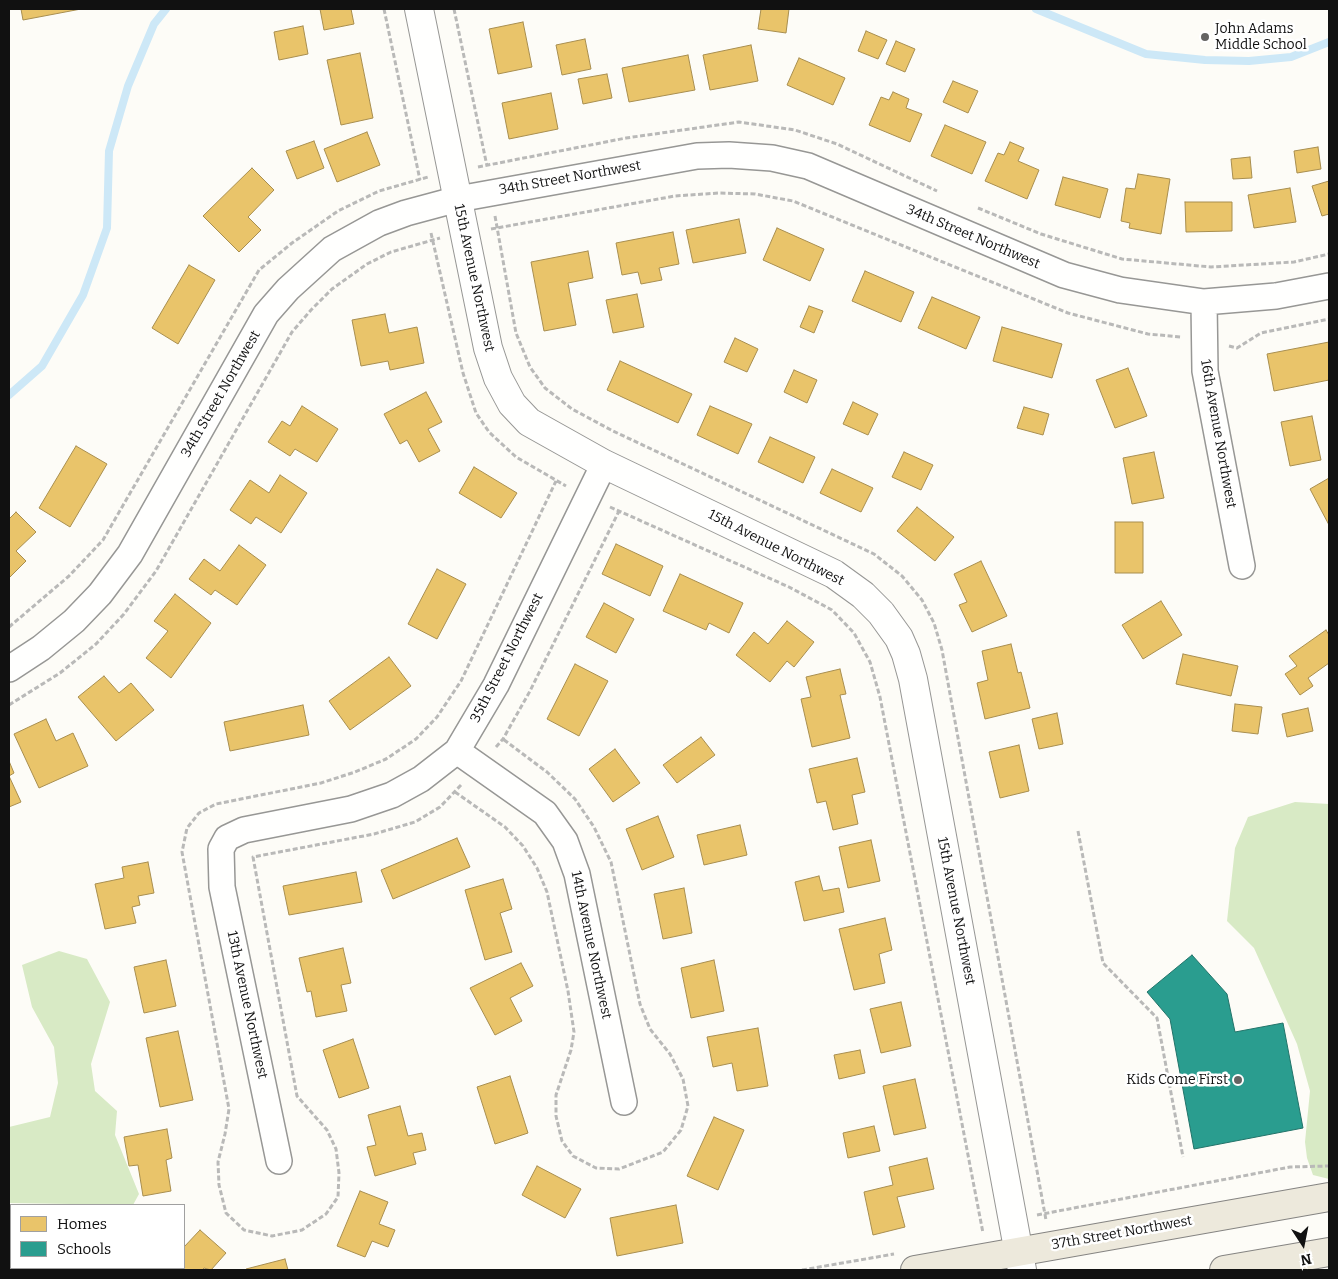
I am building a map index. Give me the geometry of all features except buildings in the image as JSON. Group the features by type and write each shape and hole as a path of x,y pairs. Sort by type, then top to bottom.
{"main road":[{"name":"37th Street Northwest","path":"915,1270 1020,1261 1329,1197"},
{"path":"1224,1270 1329,1252"}],"street":[{"name":"15th Avenue Northwest","path":"419,9 488,348 498,378 512,404 529,422 604,464 834,574 863,595 881,613 899,638 913,679 1020,1261"},
{"name":"34th Street Northwest","path":"9,669 41,648 74,621 100,594 130,554 266,314 311,266 352,237 406,213 458,199 697,156 729,155 772,158 808,166 1064,275 1120,290 1204,302 1276,296 1329,286"},
{"name":"16th Avenue Northwest","path":"1204,302 1203,338 1205,371 1242,566"},
{"name":"35th Street Northwest","path":"221,849 227,838 244,830 352,809 392,795 422,778 457,751 496,685 604,464"},
{"name":"14th Avenue Northwest","path":"457,751 545,814 565,841 577,874 624,1102"},
{"name":"13th Avenue Northwest","path":"221,849 222,886 279,1161"}],"path":[{"path":"384,9 420,178"},
{"path":"454,9 487,166"},
{"path":"1329,319 1260,333 1237,348 1203,338 1148,334 1068,313 793,201 755,194 719,193 675,196 497,228 516,333 530,367 545,388 572,409 613,431 874,554 902,576 922,600 934,623 942,650 1045,1212 1290,1167 1329,1166"},
{"path":"9,705 60,673 96,644 124,614 156,571 292,332 311,310 332,289 367,264 392,252 432,239"},
{"path":"455,792 440,808 414,822 374,834 253,858 297,1096 327,1130 336,1149 338,1197 326,1214 302,1230 272,1236 244,1230 226,1213 219,1185 218,1162 226,1134 228,1109 182,852 187,828 199,813 216,804 321,783 355,772 386,759 416,739 437,717 462,681 556,481"},
{"path":"503,739 530,691 618,511 789,587 832,610 854,633 866,654 880,697 983,1233"},
{"path":"1078,831 1103,963 1157,1018 1183,1157"}],"green space":[{"path":"1295,802 1329,804 1329,1179 1313,1175 1307,1158 1305,1142 1310,1091 1297,1044 1254,948 1227,921 1235,848 1248,817"},
{"path":"59,951 87,959 110,1002 91,1064 95,1091 117,1111 115,1135 139,1194 134,1204 9,1203 9,1127 50,1117 58,1083 54,1047 32,1007 22,965"}],"waterway":[{"path":"9,395 42,366 83,295 107,228 109,151 128,86 154,24 166,9"},
{"path":"1036,9 1146,54 1205,60 1249,61 1291,57 1329,42"}],"place":[{"name":"John Adams Middle School","path":"1205,37"},
{"name":"Kids Come First","path":"1238,1080"}]}
